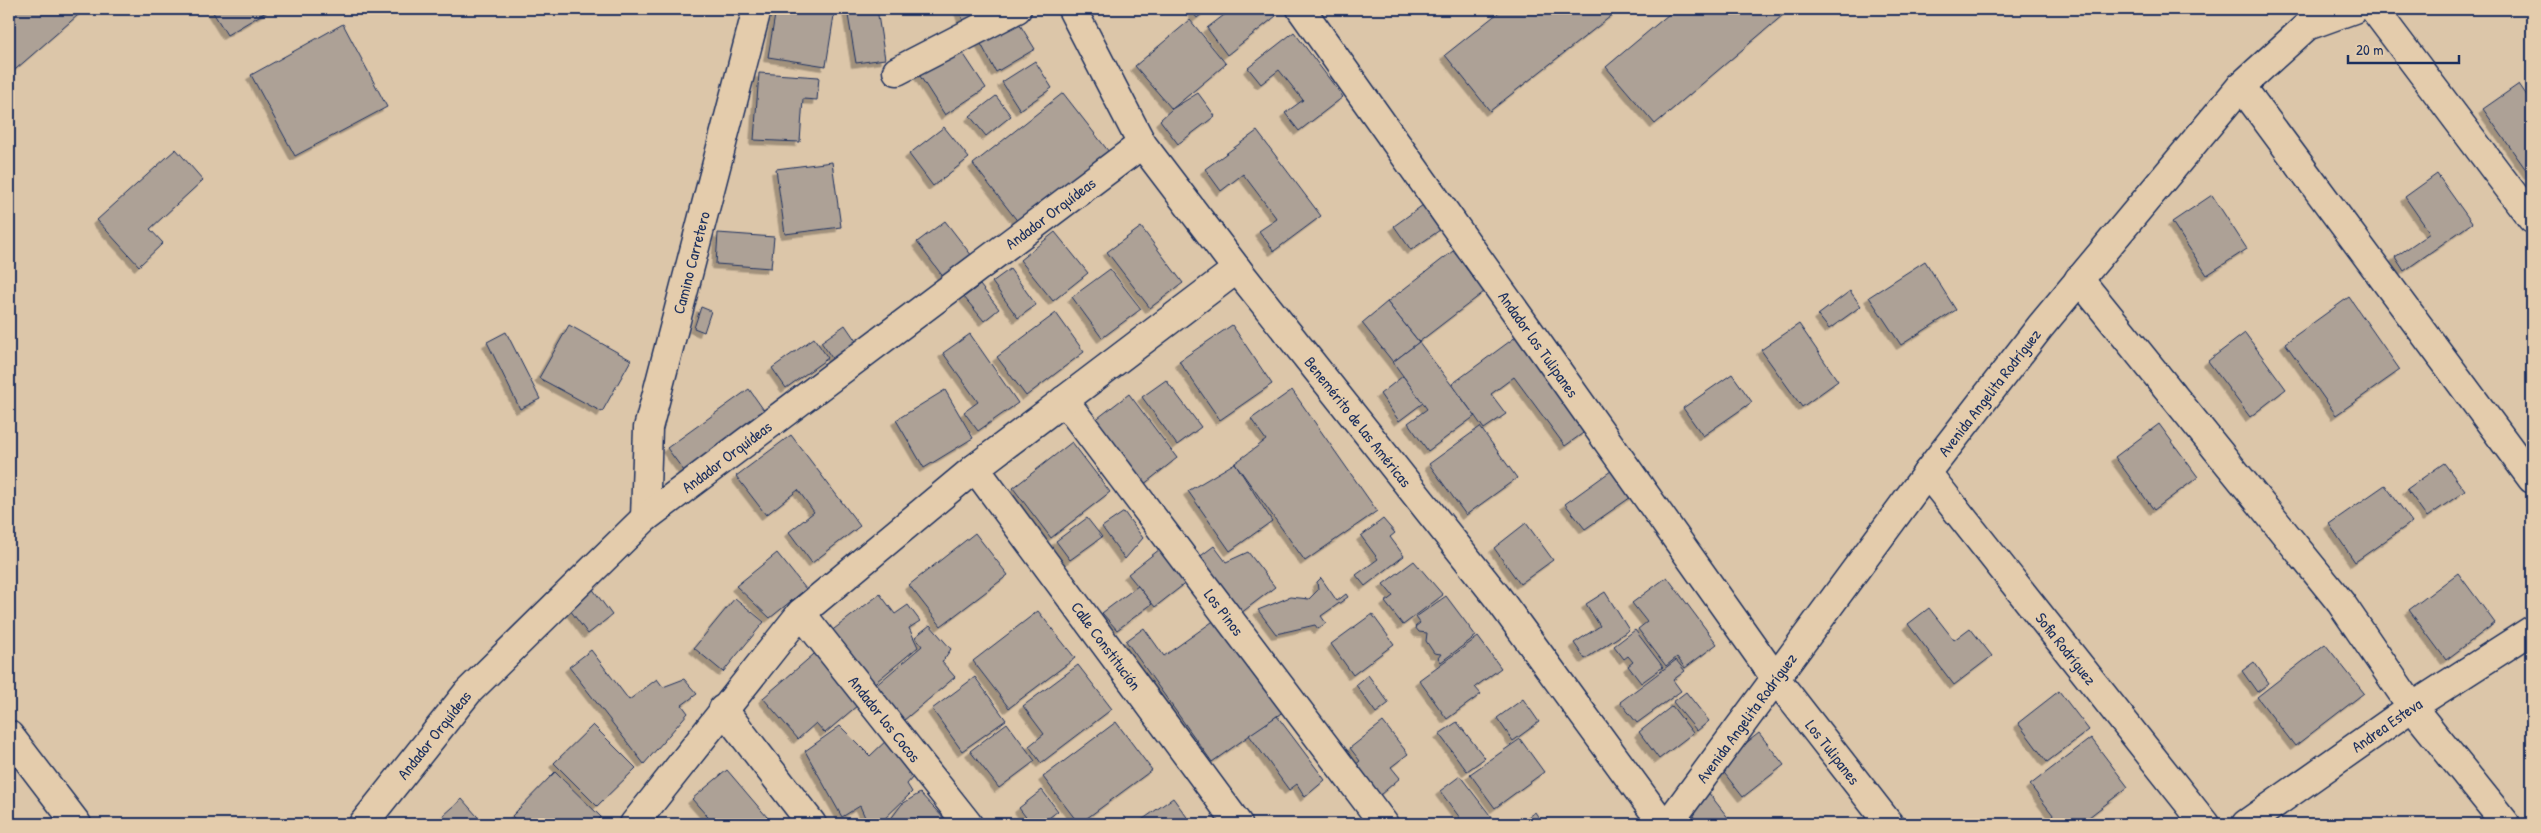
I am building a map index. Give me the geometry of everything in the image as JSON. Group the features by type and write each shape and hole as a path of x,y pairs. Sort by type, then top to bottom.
{"street":[{"name":"Camino Carretero","path":"645,518 648,428 757,9"},
{"path":"897,71 1017,9"},
{"name":"Benemérito de las Américas","path":"1072,9 1142,144 1237,269 1498,598 1663,824"},
{"name":"Andador los Tulipanes","path":"1301,9 1776,679"},
{"name":"Avenida Angelita Rodríguez","path":"1668,824 1927,473 2079,279 2241,86 2307,26 2354,9"},
{"path":"2374,9 2532,219"},
{"path":"2241,86 2532,479"},
{"name":"Andador Orquídeas","path":"363,824 468,692 645,518 1142,144"},
{"path":"645,820 723,709 801,613 975,468 1237,269"},
{"path":"2079,279 2341,603 2412,707 2506,824"},
{"name":"Los Pinos","path":"1064,400 1384,824"},
{"name":"Calle Constitución","path":"975,468 1238,824"},
{"name":"Sofia Rodríguez","path":"1927,473 2205,824"},
{"name":"Andador los Cocos","path":"801,613 968,824"},
{"name":"Andrea Esteva","path":"2246,824 2412,707 2532,630"},
{"name":"Los Tulipanes","path":"1776,679 1889,824"},
{"path":"723,709 812,824"},
{"path":"9,735 77,824"}],"building":[{"path":"9,9 85,9 9,75"},
{"path":"211,9 271,9 227,35"},
{"path":"776,9 835,9 826,66 768,57"},
{"path":"847,9 877,9 885,59 856,63"},
{"path":"959,9 1002,9 963,21"},
{"path":"1190,9 1208,9 1197,18"},
{"path":"1232,9 1270,9 1276,16 1227,55 1207,28"},
{"path":"1503,9 1620,9 1490,111 1445,55"},
{"path":"1675,9 1790,9 1655,124 1606,67"},
{"path":"1017,20 1035,49 996,72 980,42"},
{"path":"1190,20 1226,64 1172,109 1135,66"},
{"path":"343,24 387,107 295,156 251,75"},
{"path":"1294,32 1343,97 1299,131 1285,113 1303,100 1279,70 1261,84 1248,68"},
{"path":"959,47 986,88 945,115 918,73"},
{"path":"1035,61 1052,88 1020,110 1002,82"},
{"path":"759,73 819,77 817,100 803,99 800,142 754,140"},
{"path":"2519,84 2532,103 2532,172 2529,174 2483,109"},
{"path":"1063,93 1109,152 1019,223 973,164"},
{"path":"1198,93 1215,116 1178,144 1160,120 1172,109"},
{"path":"996,96 1011,116 986,136 970,116"},
{"path":"944,127 969,158 933,186 909,154"},
{"path":"1257,131 1321,216 1274,251 1259,231 1277,219 1243,174 1221,191 1205,169"},
{"path":"176,149 203,180 150,229 163,243 139,266 97,220"},
{"path":"832,162 841,227 785,234 776,169"},
{"path":"2437,174 2472,223 2404,271 2395,257 2430,233 2405,197"},
{"path":"2212,195 2247,249 2207,275 2172,222"},
{"path":"1423,205 1440,230 1411,250 1394,226"},
{"path":"945,221 972,256 944,278 917,242"},
{"path":"1141,227 1183,283 1150,308 1107,252"},
{"path":"1055,232 1088,273 1053,301 1020,260"},
{"path":"718,233 774,237 771,268 716,264"},
{"path":"1453,251 1484,292 1419,342 1387,302"},
{"path":"1925,261 1956,310 1901,345 1869,297"},
{"path":"1010,269 1036,305 1018,318 992,282"},
{"path":"1110,269 1141,309 1102,338 1072,297"},
{"path":"980,285 999,309 984,321 964,297"},
{"path":"1850,291 1861,306 1829,329 1818,315"},
{"path":"2349,297 2400,370 2336,415 2285,343"},
{"path":"1387,302 1419,342 1393,362 1362,323"},
{"path":"701,307 711,311 704,332 694,328"},
{"path":"1056,313 1084,352 1026,396 997,357"},
{"path":"1799,324 1838,381 1802,407 1761,350"},
{"path":"569,325 631,360 602,412 539,378"},
{"path":"845,325 858,344 834,361 821,342"},
{"path":"1232,325 1272,384 1220,420 1179,361"},
{"path":"506,332 540,399 520,409 487,342"},
{"path":"2245,333 2286,389 2250,417 2208,361"},
{"path":"970,334 1018,403 978,431 964,412 978,402 943,353"},
{"path":"1517,336 1586,431 1565,446 1514,377 1491,394 1506,414 1484,429 1452,384"},
{"path":"814,338 828,358 786,388 772,368"},
{"path":"1419,342 1475,416 1428,451 1408,423 1427,409 1393,362"},
{"path":"1732,374 1752,402 1703,436 1683,408"},
{"path":"1403,376 1423,403 1399,421 1380,394"},
{"path":"1166,380 1201,427 1177,445 1142,397"},
{"path":"749,389 768,416 687,475 667,448"},
{"path":"945,390 973,438 924,468 896,420"},
{"path":"1292,390 1377,511 1305,561 1235,463 1266,440 1251,419"},
{"path":"1129,394 1177,458 1143,485 1094,421"},
{"path":"2159,424 2198,477 2154,510 2115,457"},
{"path":"1480,427 1517,478 1466,515 1429,464"},
{"path":"791,435 860,526 812,563 789,532 814,512 798,490 766,515 736,476"},
{"path":"1072,442 1110,492 1051,538 1013,488"},
{"path":"1235,463 1272,521 1230,551 1188,491"},
{"path":"2444,463 2465,491 2427,517 2407,489"},
{"path":"1615,468 1634,495 1585,529 1565,504"},
{"path":"2385,485 2412,522 2355,562 2329,524"},
{"path":"1124,512 1143,538 1125,559 1102,527"},
{"path":"1087,518 1102,537 1070,560 1056,541"},
{"path":"1383,519 1395,533 1390,537 1404,556 1365,586 1356,575 1378,559 1361,536"},
{"path":"1526,523 1553,560 1520,584 1494,548"},
{"path":"975,533 1008,575 941,626 909,585"},
{"path":"1214,546 1226,562 1248,552 1275,587 1241,613 1198,558"},
{"path":"1160,549 1187,582 1155,607 1128,574"},
{"path":"777,553 806,589 770,618 736,586"},
{"path":"1414,561 1443,595 1403,625 1385,602 1393,596 1383,584"},
{"path":"2458,573 2495,623 2446,660 2409,610"},
{"path":"1667,577 1717,644 1685,668 1677,657 1666,666 1638,629 1647,622 1632,603"},
{"path":"1321,578 1337,601 1346,594 1348,597 1321,616 1326,623 1318,629 1315,625 1276,634 1258,610 1290,597 1309,599 1318,590 1317,582"},
{"path":"1138,586 1152,604 1117,630 1102,613"},
{"path":"592,588 612,615 588,634 567,606"},
{"path":"1605,592 1629,630 1585,659 1574,643 1600,626 1586,604"},
{"path":"880,594 895,614 908,605 920,621 909,628 918,647 871,686 830,632"},
{"path":"1446,596 1476,636 1441,662 1438,658 1441,654 1434,653 1426,641 1427,633 1419,632 1415,627 1420,623 1416,617"},
{"path":"735,598 764,622 723,672 694,648"},
{"path":"1929,608 1954,640 1970,628 1992,656 1954,685 1908,624"},
{"path":"1038,611 1075,658 1009,708 973,661"},
{"path":"1372,614 1394,644 1353,675 1331,644"},
{"path":"1219,617 1284,711 1212,762 1126,641 1144,628 1164,656"},
{"path":"930,625 951,649 942,662 955,677 903,721 874,687 922,646 915,637"},
{"path":"1635,630 1663,667 1641,683 1628,666 1633,662 1628,656 1624,659 1614,646"},
{"path":"1478,637 1501,668 1475,687 1481,694 1447,719 1419,680"},
{"path":"2325,644 2364,693 2295,746 2257,697"},
{"path":"821,648 865,699 825,733 816,723 798,739 763,698"},
{"path":"591,650 629,700 657,679 663,687 684,679 697,694 682,705 688,713 644,764 569,667"},
{"path":"1676,660 1685,671 1673,680 1681,691 1637,723 1620,702"},
{"path":"2254,662 2269,683 2257,692 2242,671"},
{"path":"1078,665 1112,709 1041,763 1029,746 1044,734 1023,706"},
{"path":"1368,675 1389,703 1376,713 1356,685"},
{"path":"975,677 1006,720 962,751 932,709"},
{"path":"2059,691 2089,730 2047,762 2018,723"},
{"path":"1686,692 1709,721 1697,731 1673,702"},
{"path":"1523,699 1539,722 1513,741 1497,718"},
{"path":"1672,706 1693,733 1659,759 1639,732"},
{"path":"1277,716 1325,780 1305,797 1297,784 1289,790 1249,735"},
{"path":"1116,722 1152,770 1079,824 1043,777"},
{"path":"1383,722 1408,754 1391,767 1400,778 1380,795 1355,765 1360,761 1350,748"},
{"path":"1457,722 1485,758 1467,771 1439,734"},
{"path":"1007,723 1035,761 999,788 970,751"},
{"path":"593,725 636,768 597,806 554,763"},
{"path":"840,726 870,756 890,737 918,771 907,784 912,792 879,824 868,824 860,806 842,817 805,751"},
{"path":"1759,733 1784,765 1743,797 1718,765"},
{"path":"2091,738 2128,787 2080,824 2060,824 2030,785"},
{"path":"1520,739 1544,772 1495,808 1470,774"},
{"path":"727,770 773,824 714,824 692,799"},
{"path":"555,772 601,817 594,824 520,824 512,816"},
{"path":"1460,776 1495,824 1451,824 1460,818 1440,791"},
{"path":"1042,790 1058,811 1041,824 1031,824 1019,808"},
{"path":"1708,792 1733,824 1699,824 1687,808"},
{"path":"920,793 949,824 887,824 902,804"},
{"path":"1173,798 1192,824 1136,824"},
{"path":"462,799 484,824 434,824"},
{"path":"1535,812 1543,824 1518,824"}]}
